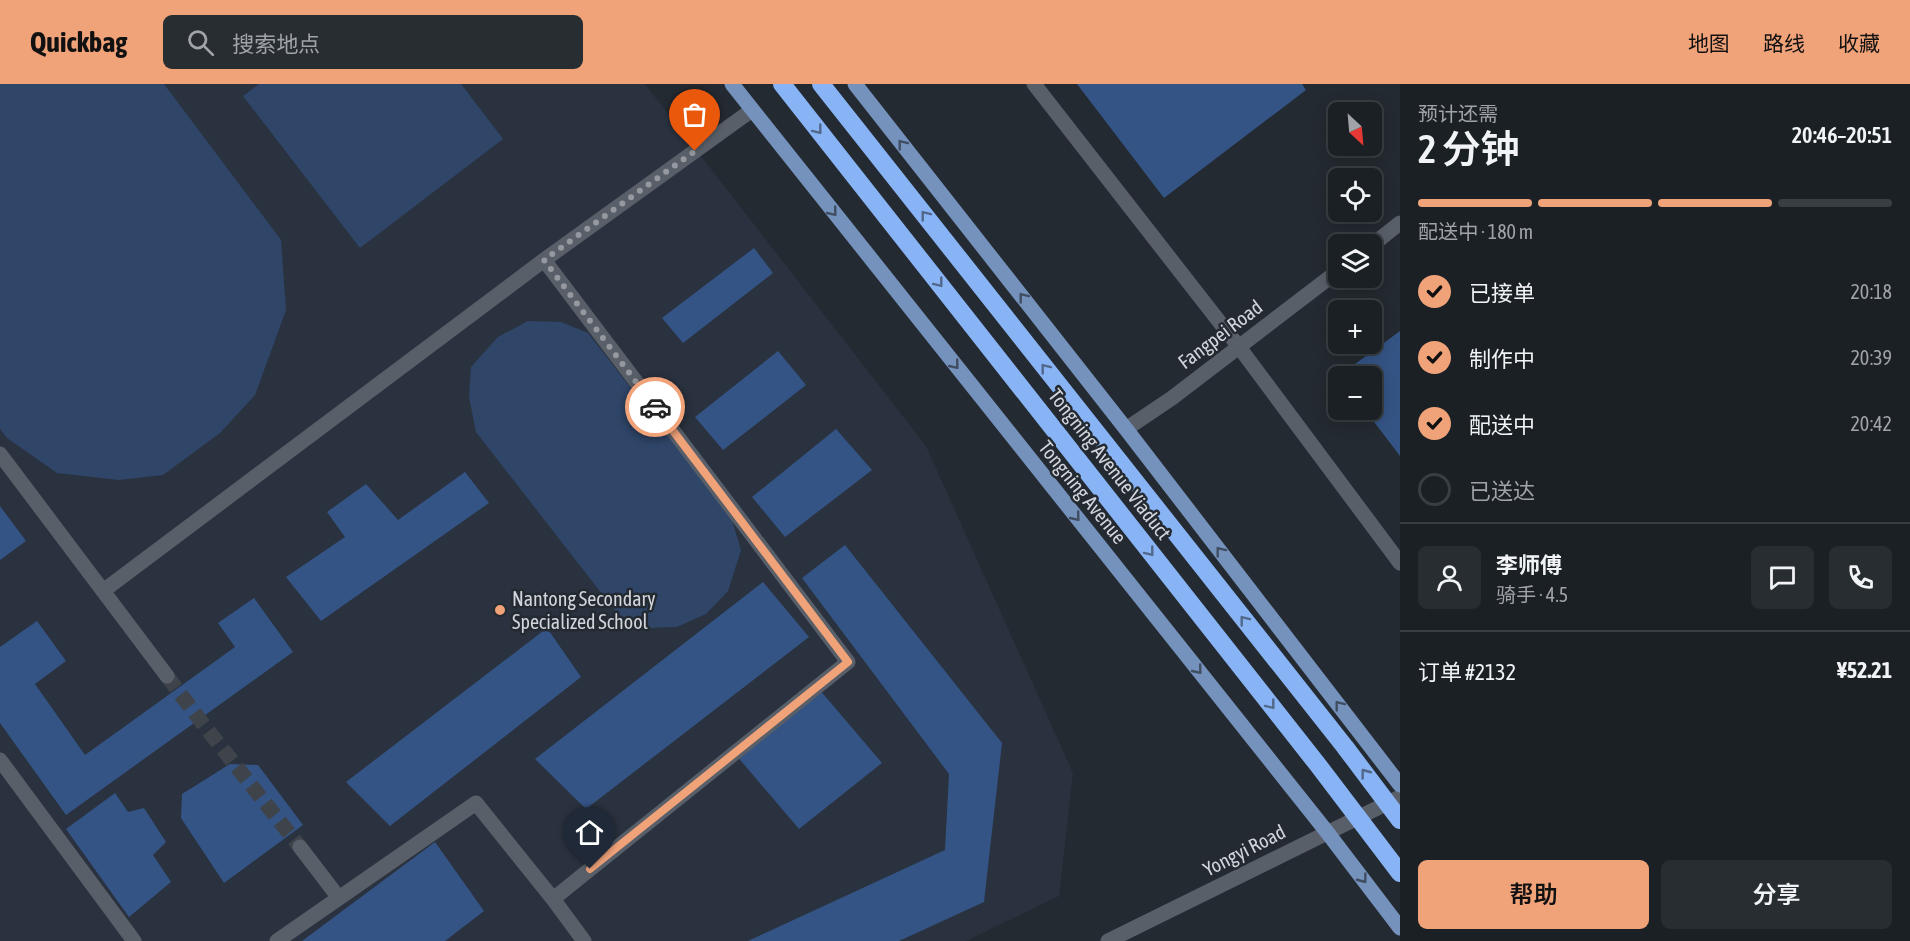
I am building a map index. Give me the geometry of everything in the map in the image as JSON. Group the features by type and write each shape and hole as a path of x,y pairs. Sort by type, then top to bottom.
{"highway":[{"name":"Tongning Avenue Viaduct","path":"782,84 1318,765 1400,873"},
{"name":"Tongning Avenue Viaduct","path":"821,84 1345,747 1400,820"}],"main road":[{"name":"Tongning Avenue","path":"732,84 1327,832 1400,928"},
{"path":"855,84 1126,429 1400,785"}],"street":[{"path":"1034,84 1239,347 1400,563"},
{"path":"103,591 544,260 752,110"},
{"path":"1382,238 1400,224"},
{"path":"544,260 848,662 553,899"},
{"name":"Fangpei Road","path":"1126,429 1172,398 1328,279"},
{"path":"0,454 167,676"},
{"path":"0,760 134,941"},
{"name":"Yongyi Road","path":"1108,941 1400,797"},
{"path":"276,941 476,803 584,941"},
{"path":"300,847 339,898"}],"shaded area":[{"name":"Nantong Secondary Specialized School","path":"0,84 645,84 926,446 1073,773 1059,896 966,941 0,941"},
{"path":"0,84 164,84 281,240 286,310 255,395 220,433 163,475 119,480 57,473 7,438 0,429"},
{"path":"259,84 461,84 503,139 360,248 243,96"},
{"path":"528,321 561,322 588,333 731,517 741,550 728,591 706,614 677,627 645,628 620,617 476,432 469,397 471,367 498,337"}],"building":[{"path":"1077,84 1302,84 1306,90 1164,198"},
{"path":"754,248 773,273 683,343 662,318"},
{"path":"1400,331 1400,456 1373,420 1382,420 1382,366 1352,366 1369,354 1382,354 1382,344"},
{"path":"778,351 806,385 723,450 695,417"},
{"path":"836,429 872,470 785,537 752,497"},
{"path":"465,472 489,503 321,621 286,577 345,537 327,512 366,484 398,520"},
{"path":"0,506 26,541 0,560"},
{"path":"845,545 1002,743 984,902 899,941 748,941 945,850 949,774 802,578"},
{"path":"763,582 809,637 586,809 535,759"},
{"path":"254,598 293,652 66,815 0,723 0,647 37,621 66,661 35,684 85,755 235,647 218,623"},
{"path":"547,628 581,677 390,826 346,782"},
{"path":"819,689 882,763 799,829 736,755"},
{"path":"230,764 258,765 303,825 224,883 181,818 182,794"},
{"path":"115,793 128,812 144,808 166,842 153,855 171,882 129,917 66,829"},
{"path":"435,842 484,911 445,941 302,941"}],"tunnel":[{"path":"167,676 300,847"}],"way so far":[{"path":"655,407 544,260 695,151"}],"place":[{"name":"Nantong Secondary Specialized School","path":"500,610"}],"route":[{"path":"590,869 848,662 655,407"}]}
